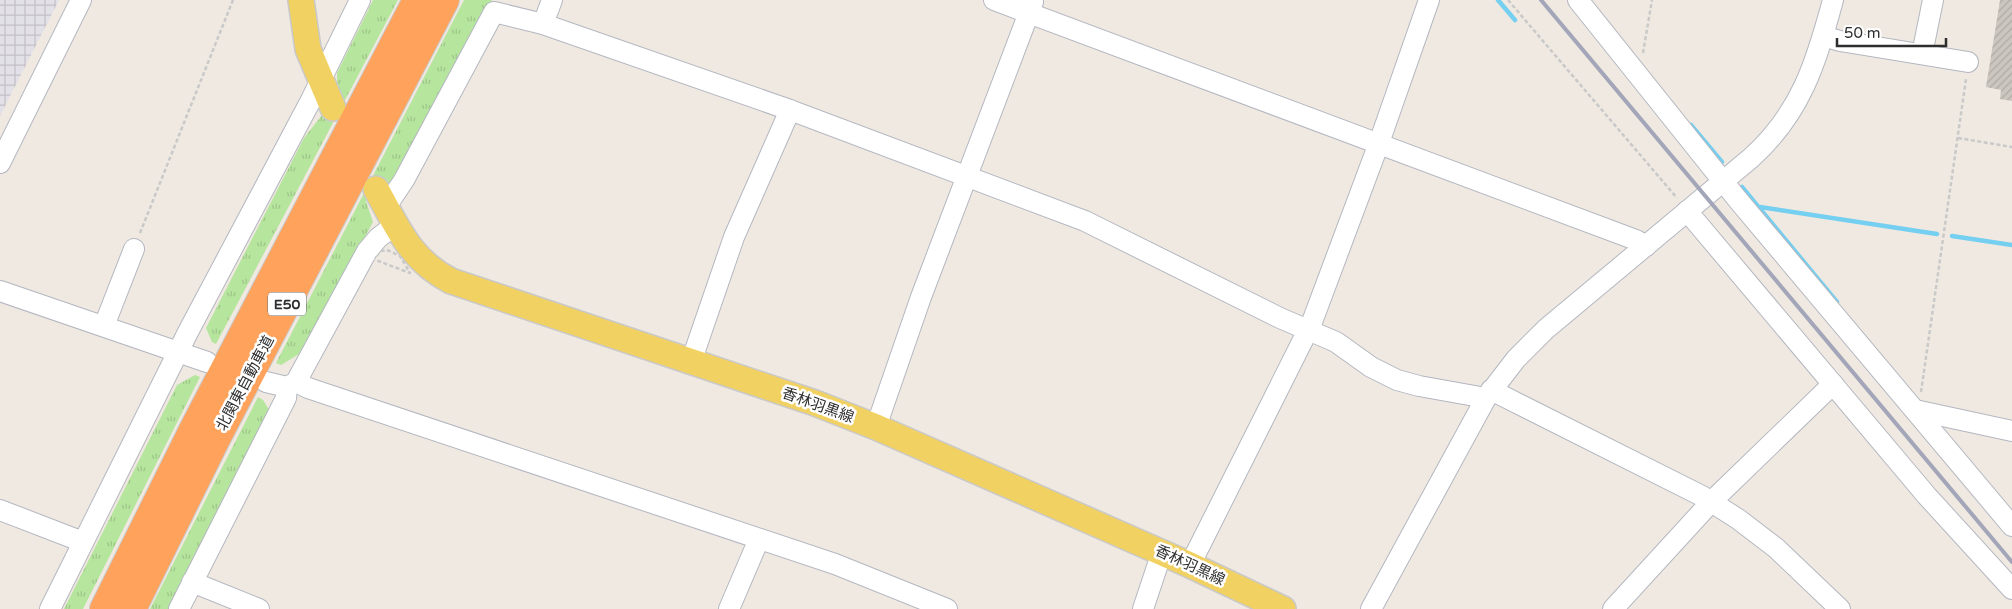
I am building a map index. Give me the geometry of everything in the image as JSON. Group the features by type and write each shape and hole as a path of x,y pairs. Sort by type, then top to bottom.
{"highway":[{"name":"北関東自動車道","path":"104,609 193,430 417,0"},
{"name":"北関東自動車道","path":"132,609 216,440 446,0"}],"main road":[{"path":"300,0 305,38 320,82 333,108"},
{"name":"香林羽黒線","path":"386,207 406,243 421,261 451,281 815,403 876,427 1162,552 1283,609"}],"street":[{"path":"0,163 81,0"},
{"path":"50,609 178,351 320,82 360,0"},
{"path":"543,24 552,0"},
{"path":"994,0 1031,6 1380,143 1636,240 1646,246"},
{"path":"1190,565 1309,330 1380,143 1429,0"},
{"path":"1578,0 1723,181 2012,526"},
{"path":"1371,609 1489,394 1528,345 1761,149 1791,113 1813,71 1833,0"},
{"path":"1922,54 1933,0"},
{"path":"876,427 936,259 1031,6"},
{"path":"179,609 292,384 367,251 378,238 386,207 404,180 494,12 543,24 790,110 1086,221 1336,342 1371,367 1397,380 1419,386 1489,394 1556,421 1738,518 1770,543 1840,609"},
{"path":"1823,36 1840,41 1968,62"},
{"path":"691,362 734,237 790,110"},
{"path":"1687,211 1927,496 2012,589"},
{"path":"104,326 134,249"},
{"path":"0,291 207,362"},
{"path":"266,382 292,384 308,388 835,564 947,609"},
{"path":"1613,609 1711,502 1833,384"},
{"path":"1915,410 2012,431"},
{"path":"0,510 83,542"},
{"path":"729,609 759,539"},
{"path":"1143,609 1162,552"},
{"path":"192,582 259,609"}],"path":[{"path":"134,249 233,0"},
{"path":"1508,0 1687,211"},
{"path":"1632,67 1642,59 1652,0"},
{"path":"1915,410 1920,397 1968,62"},
{"path":"1958,138 2012,147"},
{"path":"382,250 396,252 404,260 410,274 389,266 373,259 382,250"}],"shaded area":[{"path":"0,0 59,0 0,116"}],"green space":[{"path":"373,0 398,0 216,344 212,342 206,328 304,138 322,115 324,119 333,108 337,94 337,73"},
{"path":"464,0 492,0 397,178 384,186 382,182 366,201 373,222 304,351 281,365 276,363"},
{"path":"195,375 200,377 83,609 64,609 177,385"},
{"path":"258,397 263,400 271,413 169,609 150,609"}],"building":[{"path":"2000,0 2012,0 2012,101 2000,99 2001,90 1986,87"}],"waterway":[{"path":"1498,0 1515,20"},
{"path":"1691,125 1722,162"},
{"path":"1742,187 1837,302"},
{"path":"1760,207 1937,234"},
{"path":"1952,236 2012,245"}],"railway":[{"path":"1541,0 2012,562"}]}
